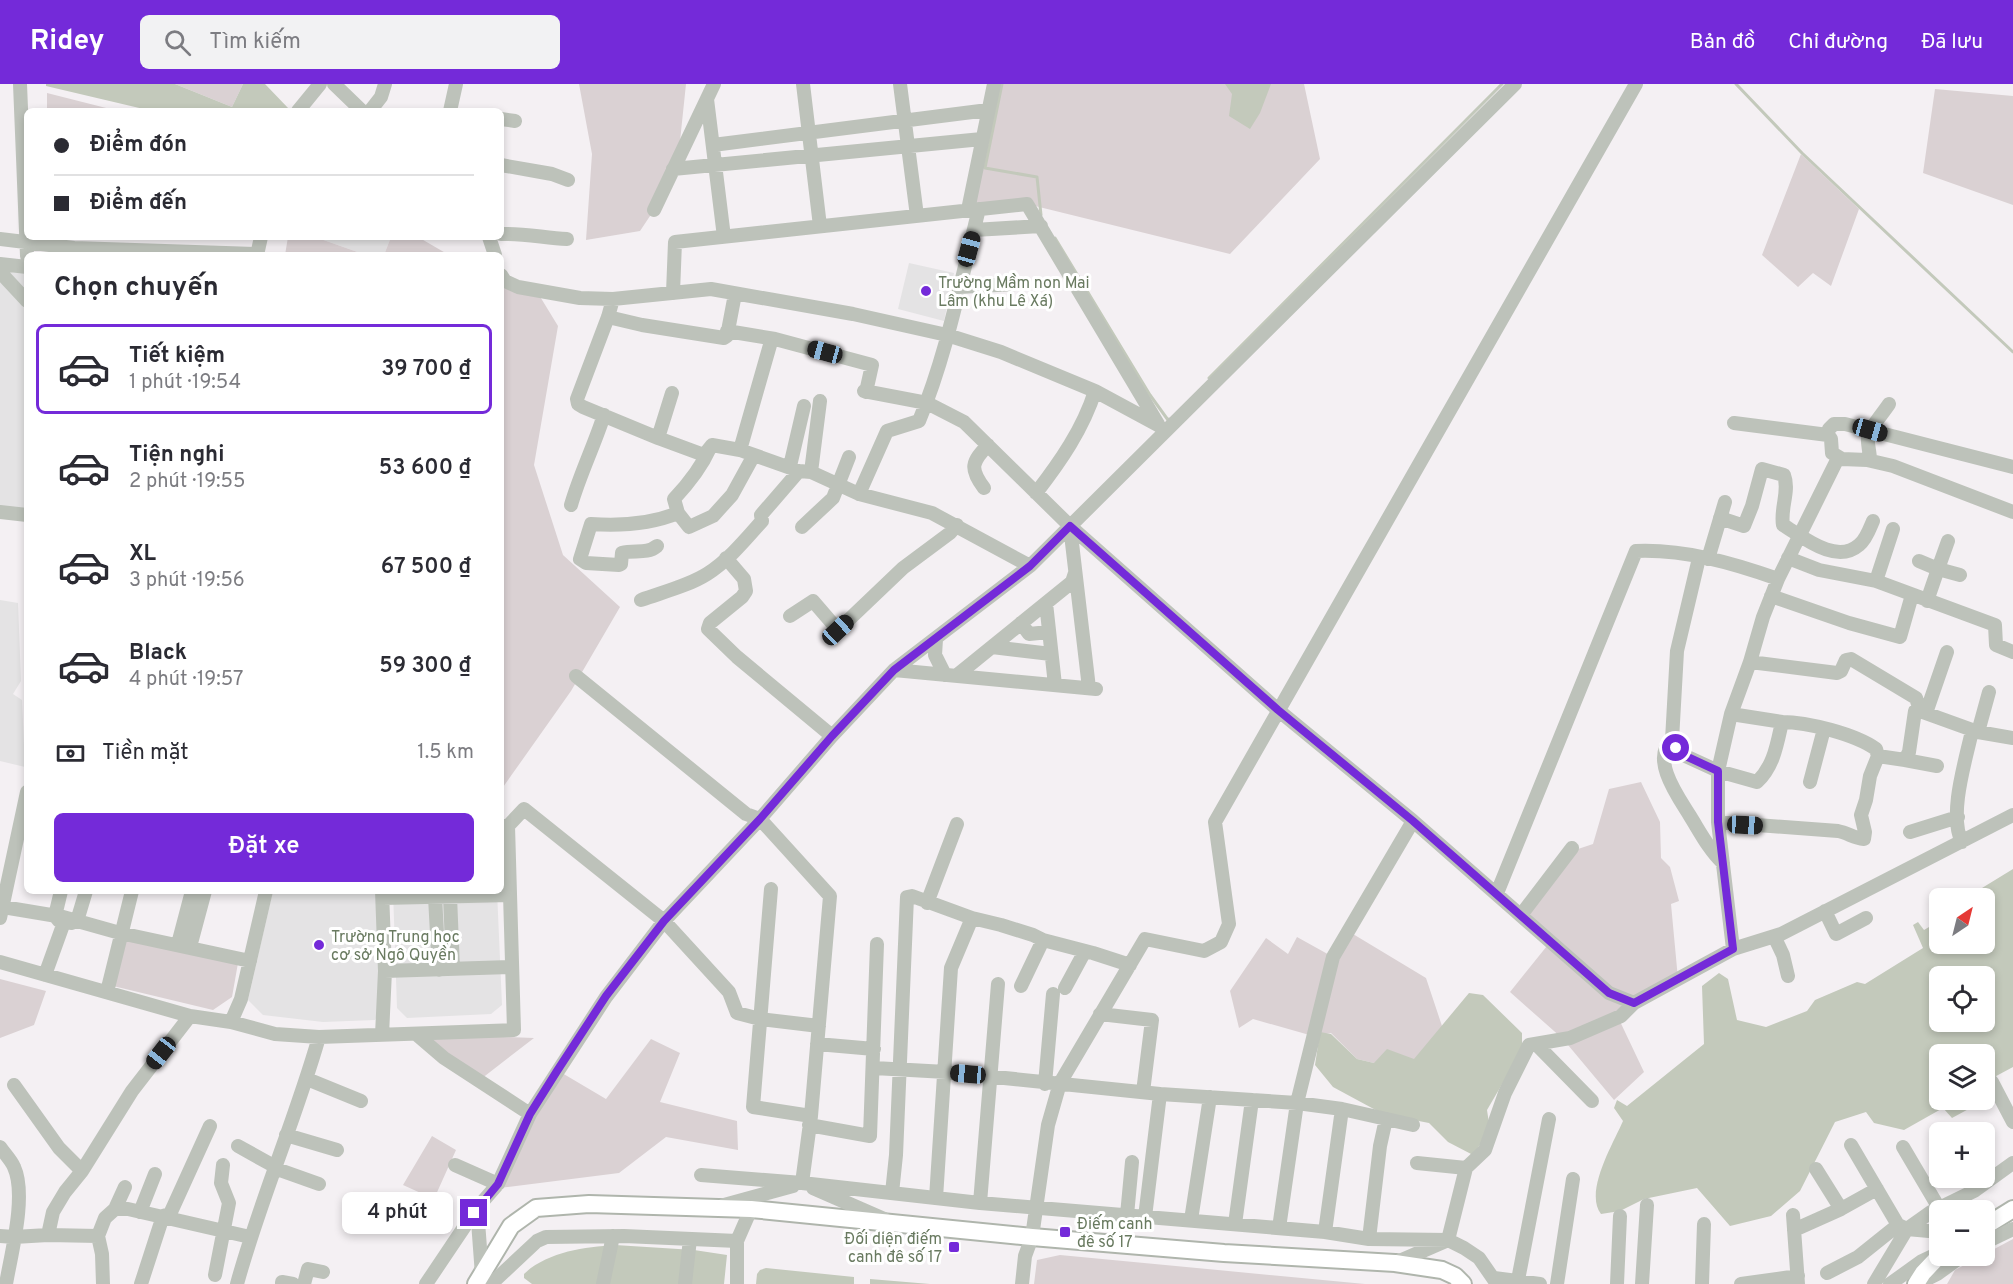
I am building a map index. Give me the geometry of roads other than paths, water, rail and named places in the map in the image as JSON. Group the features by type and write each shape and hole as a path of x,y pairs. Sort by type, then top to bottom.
{"main road":[{"path":"483,1281 511,1226 536,1208 589,1204 751,1209 1032,1237 1224,1253 1395,1263 1442,1270 1455,1276 1463,1284"},
{"path":"1995,1220 2013,1209"},
{"path":"1916,1284 1929,1266"}],"street":[{"path":"20,84 24,194"},
{"path":"300,108 320,84"},
{"path":"334,84 359,108"},
{"path":"372,108 381,97 385,84"},
{"path":"455,108 456,84"},
{"path":"654,210 714,84"},
{"path":"803,84 820,226"},
{"path":"900,84 917,216"},
{"path":"859,494 887,431 919,421 927,403 974,230 973,210 982,139 994,84"},
{"path":"426,1284 436,1277 477,1208 498,1184 530,1114 606,996 664,921 760,819 832,736 894,670 1030,566 1162,428 1251,348 1515,84"},
{"path":"1022,1284 1025,1256 1032,1237 1037,1207 1047,1125 1060,1083 1144,939 1204,951 1221,942 1229,924 1215,822 1636,84"},
{"path":"707,99 724,237"},
{"path":"712,145 988,110"},
{"path":"673,170 982,139"},
{"path":"504,166 552,174 568,180"},
{"path":"673,292 675,242 1027,204 1162,428"},
{"path":"974,230 1041,226"},
{"path":"504,234 567,239"},
{"path":"0,239 26,249 75,248 196,252"},
{"path":"0,264 24,267"},
{"path":"0,272 24,298"},
{"path":"504,280 518,287 580,298 613,298 711,289 853,314 946,335 1001,352 1095,392 1162,428"},
{"path":"959,287 1016,284"},
{"path":"608,317 642,325 724,338 735,294"},
{"path":"613,298 577,399 578,404 658,438 704,454 712,445"},
{"path":"727,331 775,339 872,365 865,392 927,403 964,422 1070,526 1278,710 1413,821 1609,993 1634,1003"},
{"path":"712,445 689,483 674,499 678,513 689,527 713,516 732,495 747,452 770,345"},
{"path":"1036,493 1073,439 1090,408 1095,392"},
{"path":"658,438 672,393"},
{"path":"641,600 707,574 762,521 761,515 800,470 820,401"},
{"path":"1870,460 1868,434 1889,404"},
{"path":"800,470 804,406"},
{"path":"571,505 579,477 593,448 604,416"},
{"path":"1734,423 1828,435"},
{"path":"2013,467 1870,430 1834,424 1829,429 1832,453 1838,458 1870,460 1920,475 2013,512"},
{"path":"712,445 747,452 859,494 932,513 1030,566"},
{"path":"984,488 977,480 973,467 975,460 988,445"},
{"path":"802,527 833,498 849,457"},
{"path":"1733,949 1718,822 1718,771 1731,714 1771,596 1838,458"},
{"path":"1720,518 1744,525 1752,506 1762,469 1784,475 1786,481 1781,513 1783,525 1824,549 1845,553 1860,545 1873,521"},
{"path":"1725,502 1703,559 1677,651 1672,740 1679,753 1718,771 1757,782 1767,772 1782,722"},
{"path":"0,512 24,515"},
{"path":"657,546 646,552 626,551 622,553 619,565 586,562 580,559 591,524 639,523 665,519 678,513"},
{"path":"790,616 813,601 838,630 903,568 950,534 957,525"},
{"path":"894,670 1092,689 1070,526"},
{"path":"1876,581 1893,529"},
{"path":"1927,601 1948,541"},
{"path":"1497,893 1636,551 1652,550 1703,559 1747,568 1778,579"},
{"path":"726,558 744,579 746,591 742,597 710,623 708,629 737,657 832,736"},
{"path":"1788,558 1819,570 1876,581 1995,625 1995,645 2013,652"},
{"path":"1919,561 1960,575"},
{"path":"951,675 992,647 1025,629 1046,603 1072,582 1075,573"},
{"path":"1771,596 1850,623 1900,637 1912,595"},
{"path":"1046,603 1054,685"},
{"path":"1025,629 1049,632"},
{"path":"1025,629 1025,651"},
{"path":"936,639 935,655 951,675"},
{"path":"992,647 1051,654"},
{"path":"1923,711 1947,652"},
{"path":"1750,662 1838,673 1842,671 1846,660 1851,659 1916,698 1923,711"},
{"path":"576,676 746,814 760,819 830,896 810,1120 802,1183"},
{"path":"1962,842 1958,817 1960,780 1989,692"},
{"path":"1905,760 1909,752 1915,711 1923,711 1975,731 2013,738"},
{"path":"1718,822 1838,831 1849,834 1853,838 1865,838 1861,815 1870,776 1878,756 1878,751 1863,741 1824,729 1796,722 1731,714"},
{"path":"1810,782 1824,729"},
{"path":"1672,740 1668,743 1665,756 1667,776 1677,797 1701,835 1723,862"},
{"path":"1878,756 1937,766"},
{"path":"0,962 190,1016 231,1022 275,1034 319,1037 514,1030 510,895 505,826 524,809 664,921 729,992 737,1013 760,1019 819,1026"},
{"path":"1449,1240 1466,1168 1485,1150 1505,1094 1528,1045 1570,1038 1621,1016 1634,1003 1733,949 1774,936 2013,814"},
{"path":"1910,832 1958,817"},
{"path":"24,820 2,912 77,921 120,933 250,961"},
{"path":"1279,1228 1297,1102 1333,957 1413,821"},
{"path":"927,903 957,824"},
{"path":"1521,915 1572,848"},
{"path":"771,889 753,1107 870,1136 877,944"},
{"path":"45,975 59,920 61,894"},
{"path":"77,921 85,894"},
{"path":"107,992 131,894"},
{"path":"184,946 192,894"},
{"path":"184,946 204,894"},
{"path":"231,1022 241,999 265,894"},
{"path":"382,1035 385,971 382,895 435,897 510,895"},
{"path":"446,969 450,896"},
{"path":"892,1193 896,1155 907,899 912,896 972,918 1130,965"},
{"path":"435,897 446,969"},
{"path":"1825,911 1836,934 1866,918"},
{"path":"936,1198 951,968 972,918"},
{"path":"1774,936 1783,955 1788,976"},
{"path":"1022,986 1043,940"},
{"path":"1045,1084 1059,991 1084,951"},
{"path":"385,971 512,968"},
{"path":"980,1203 998,984"},
{"path":"1100,1014 1152,1020 1143,1092"},
{"path":"48,1235 53,1212 64,1192 82,1171 132,1091 190,1016"},
{"path":"416,1034 444,1058 530,1114"},
{"path":"237,1284 250,1237 307,1079 319,1037"},
{"path":"817,1044 874,1049"},
{"path":"1537,1045 1592,1101"},
{"path":"874,1068 946,1072 1045,1084 1060,1083 1160,1094 1297,1102 1342,1109 1413,1125"},
{"path":"307,1079 361,1101"},
{"path":"14,1085 59,1148 82,1171"},
{"path":"1995,1088 2013,1122"},
{"path":"1145,1217 1160,1094"},
{"path":"1191,1220 1210,1097"},
{"path":"1235,1224 1252,1100"},
{"path":"1325,1232 1342,1109"},
{"path":"1369,1239 1380,1146 1386,1119"},
{"path":"1518,1281 1549,1119"},
{"path":"163,1216 170,1214 210,1126"},
{"path":"286,1135 337,1150"},
{"path":"1851,1145 1902,1227 1929,1231"},
{"path":"238,1146 274,1167 319,1184"},
{"path":"0,1147 14,1166 18,1181 18,1210 7,1236 6,1284"},
{"path":"1903,1147 1933,1200"},
{"path":"1127,1215 1132,1162"},
{"path":"1417,1163 1466,1168"},
{"path":"1956,1200 1974,1191 2013,1163"},
{"path":"215,1275 229,1202 221,1183 223,1165"},
{"path":"455,1165 498,1184"},
{"path":"1816,1169 1841,1209"},
{"path":"140,1212 155,1174"},
{"path":"702,1175 802,1183 980,1203 1325,1232 1369,1239 1449,1240 1479,1258 1496,1281 1540,1284"},
{"path":"1557,1284 1573,1179"},
{"path":"714,1208 802,1183 893,1223"},
{"path":"103,1284 102,1254 98,1236 105,1218 115,1209 125,1187"},
{"path":"1794,1230 1841,1209 1877,1189"},
{"path":"1642,1284 1647,1205"},
{"path":"477,1208 483,1281"},
{"path":"115,1209 163,1216 250,1237"},
{"path":"737,1284 737,1241 751,1209"},
{"path":"1827,1273 1858,1257 1902,1227 1929,1214"},
{"path":"1741,1284 1798,1280 1793,1215"},
{"path":"141,1284 163,1216"},
{"path":"1617,1284 1620,1216"},
{"path":"1702,1284 1704,1224"},
{"path":"1874,1284 1902,1227"},
{"path":"1995,1238 2013,1229"},
{"path":"7,1236 98,1236"},
{"path":"483,1281 537,1241 546,1237 612,1236 737,1241"},
{"path":"603,1284 612,1236"},
{"path":"685,1284 690,1239"},
{"path":"1395,1263 1449,1240"},
{"path":"1890,1284 1929,1259"},
{"path":"1916,1284 1948,1266"},
{"path":"304,1284 308,1269 322,1272"},
{"path":"282,1284 282,1282 293,1284"}],"waterway":[{"path":"1002,84 985,168 1037,177 1041,215"},
{"path":"1209,378 1502,84"},
{"path":"1736,84 1802,153 2013,352"},
{"path":"1055,238 1150,395 1169,419"}],"place":[{"name":"Trường Mầm non Mai Lâm (khu Lê Xá)","path":"926,291"},
{"name":"Trường Trung học cơ sở Ngô Quyền","path":"319,945"},
{"name":"Điếm canh đê số 17","path":"1065,1232"},
{"name":"Đối diện điếm canh đê số 17","path":"954,1247"}]}
